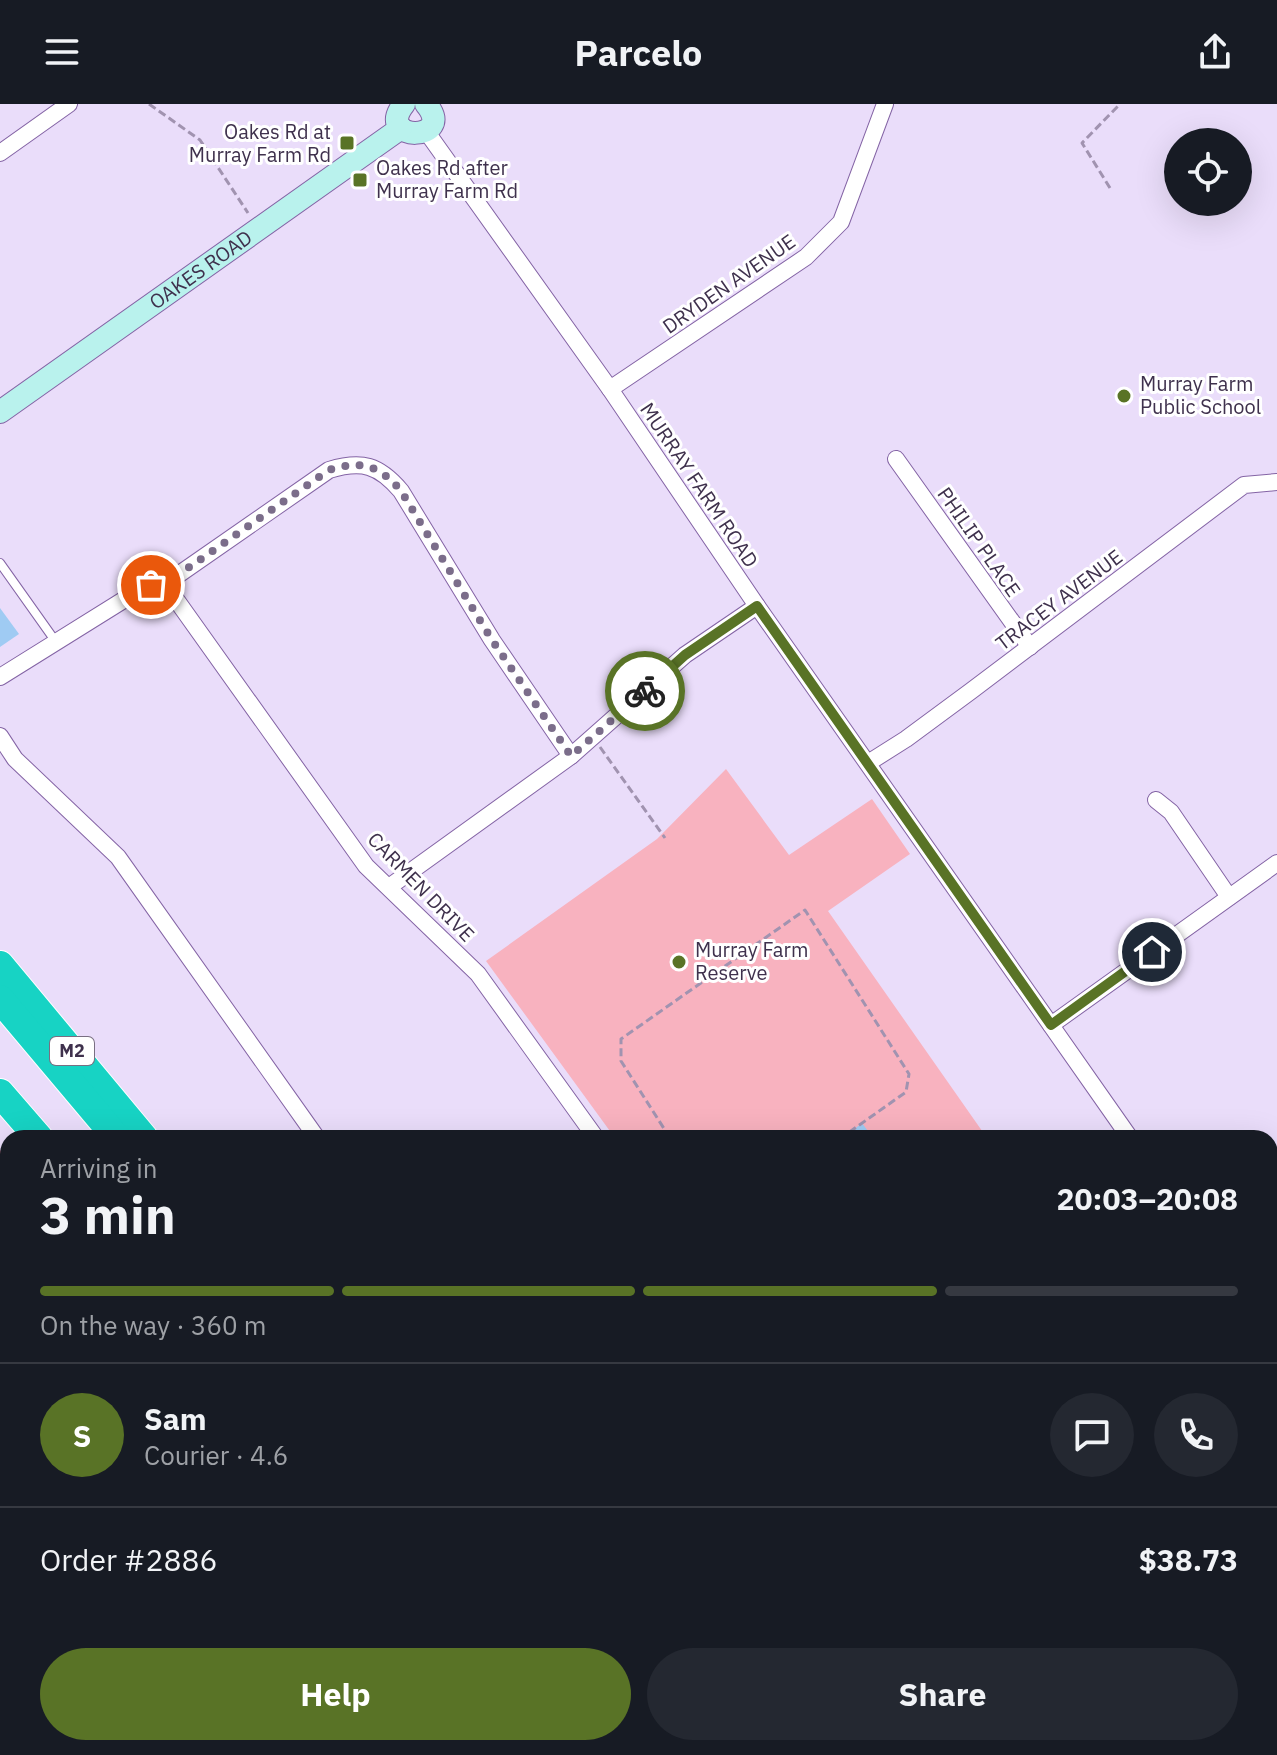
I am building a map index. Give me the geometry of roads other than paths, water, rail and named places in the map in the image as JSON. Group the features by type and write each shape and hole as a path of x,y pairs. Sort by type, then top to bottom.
{"highway":[{"name":"M2","path":"0,965 137,1130"},
{"name":"M2","path":"0,999 110,1130"},
{"path":"0,1093 32,1130"},
{"path":"0,1114 15,1130"}],"main road":[{"path":"404,104 398,117 401,128 416,135 426,131 433,117 430,105"},
{"name":"OAKES ROAD","path":"0,412 401,128"}],"street":[{"path":"0,153 69,104"},
{"name":"DRYDEN AVENUE","path":"610,389 806,257 841,222 885,104"},
{"name":"MURRAY FARM ROAD","path":"426,131 610,389 757,606 1124,1130"},
{"name":"PHILIP PLACE","path":"896,459 1030,647"},
{"path":"0,677 138,591 151,585 165,584 329,470 344,466 377,469 387,474 401,491 492,640 571,756"},
{"name":"TRACEY AVENUE","path":"868,763 906,739 1244,485 1277,482"},
{"name":"CARMEN DRIVE","path":"165,584 366,866 478,974 590,1130"},
{"path":"389,887 571,756 685,655 757,606"},
{"path":"0,736 15,759 118,857 311,1130"},
{"path":"1156,800 1171,812 1229,897"},
{"path":"1051,1025 1277,863"}],"lane":[{"path":"0,563 56,642"}],"place":[{"name":"Oakes Rd at Murray Farm Rd","path":"347,143"},
{"name":"Oakes Rd after Murray Farm Rd","path":"360,180"},
{"name":"Murray Farm Public School","path":"1124,396"},
{"name":"Murray Farm Reserve","path":"679,962"}]}
